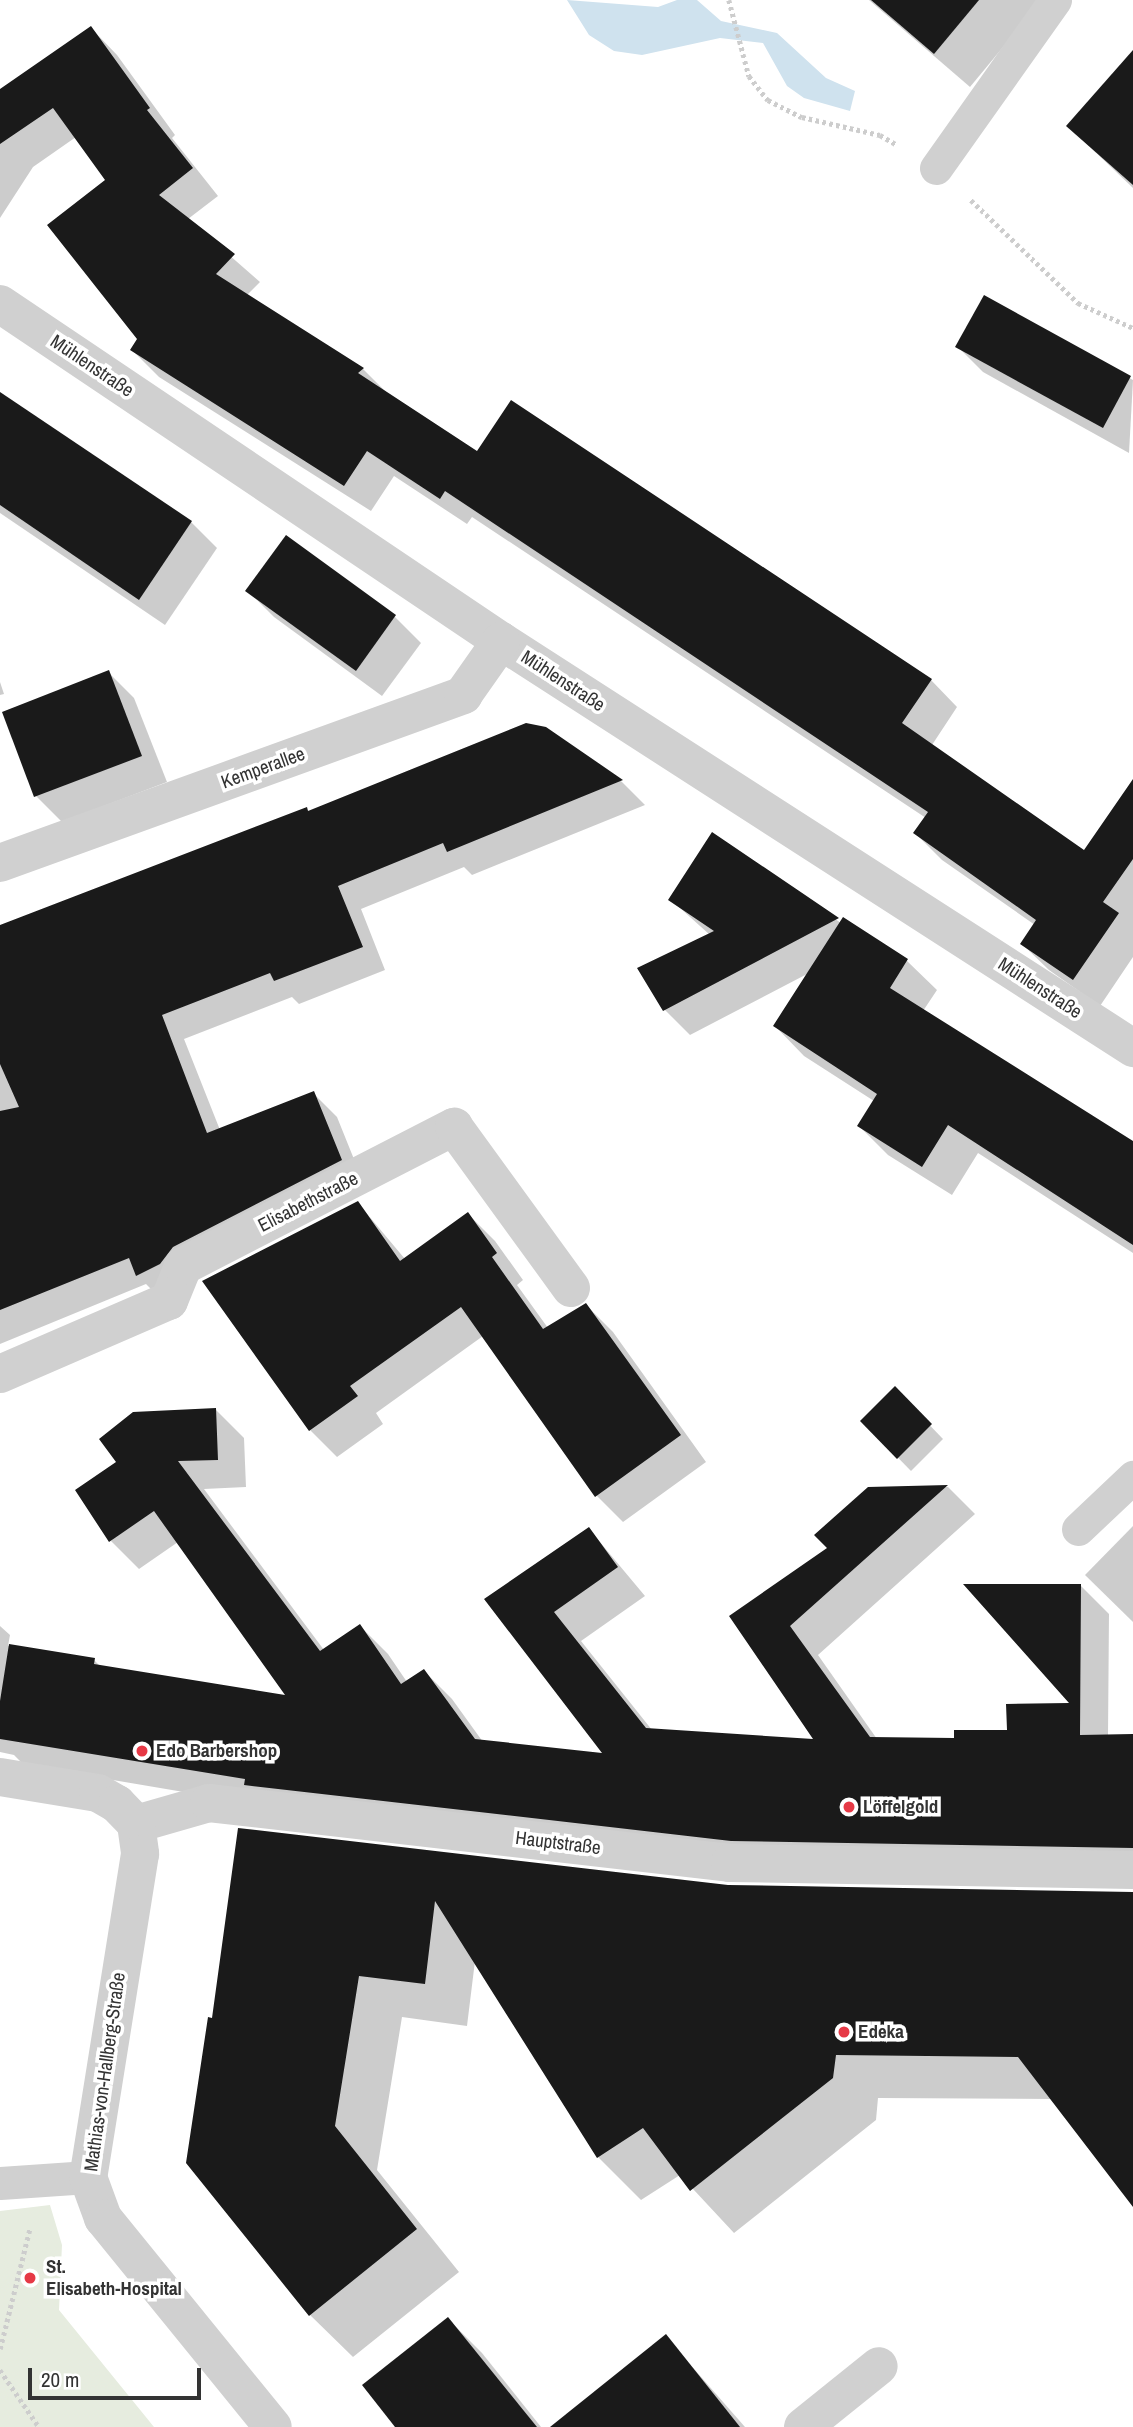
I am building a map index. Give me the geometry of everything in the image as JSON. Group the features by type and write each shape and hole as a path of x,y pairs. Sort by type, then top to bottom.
{"street":[{"name":"Mühlenstraße","path":"0,304 501,640 1133,1048"},
{"name":"Kemperallee","path":"0,863 463,695 501,640"},
{"name":"Elisabethstraße","path":"0,1374 169,1301 183,1266 454,1127 571,1288"},
{"path":"0,1777 98,1793 117,1804 136,1824"},
{"name":"Hauptstraße","path":"136,1824 209,1803 730,1863 1133,1870"},
{"name":"Mathias-von-Hallberg-Straße","path":"136,1824 140,1854 88,2177 103,2218 273,2427"},
{"path":"803,2427 879,2367"}],"lane":[{"path":"936,168 1055,0"},
{"path":"1078,1529 1133,1477"},
{"path":"16,2182 88,2177"}],"path":[{"path":"729,0 736,14 743,50"},
{"path":"0,2349 24,2263 16,2182"},
{"path":"0,2370 39,2427"}],"shaded area":[{"name":"St. Elisabeth-Hospital","path":"50,2205 62,2245 59,2310 154,2427 0,2427 0,2211"}],"water":[{"path":"567,0 658,7 677,0 697,0 721,21 777,33 826,78 855,91 850,111 804,98 787,86 763,43 720,38 642,55 614,51 589,35"}],"building":[{"path":"871,0 979,0 934,54"},
{"path":"91,26 150,108 147,110 193,168 159,195 235,254 216,274 364,368 358,373 477,451 511,400 932,679 902,723 1084,850 1133,779 1133,859 1103,902 1119,913 1073,980 1020,944 1036,920 913,833 928,812 445,491 440,499 367,451 344,486 130,350 137,339 47,225 105,180 53,108 0,144 0,89"},
{"path":"1133,50 1133,185 1066,126"},
{"path":"984,295 1131,376 1103,428 955,347"},
{"path":"0,392 192,521 139,600 0,505"},
{"path":"286,535 396,615 356,671 245,591"},
{"path":"109,670 142,756 34,797 2,712"},
{"path":"526,723 546,727 623,780 447,852 443,843 338,886 363,947 274,981 270,973 162,1015 207,1133 314,1091 342,1160 173,1247 160,1264 136,1276 129,1258 0,1310 0,1111 19,1107 0,1064 0,925 307,807 308,811"},
{"path":"712,832 839,918 663,1011 637,968 714,931 668,900"},
{"path":"843,917 908,959 890,988 1133,1141 1133,1245 948,1125 922,1167 857,1126 877,1094 773,1026"},
{"path":"358,1201 400,1261 468,1212 497,1253 492,1257 543,1329 586,1303 681,1435 595,1497 461,1307 350,1386 358,1396 309,1431 202,1281"},
{"path":"895,1386 932,1424 897,1459 860,1421"},
{"path":"216,1408 218,1460 178,1461 320,1651 360,1624 401,1684 424,1669 475,1739 602,1753 484,1599 589,1527 618,1567 554,1612 646,1728 813,1739 729,1616 827,1548 814,1535 868,1487 948,1485 790,1626 870,1737 954,1738 954,1730 1007,1730 1006,1704 1069,1703 963,1584 1081,1584 1080,1735 1133,1734 1133,1848 731,1841 244,1785 245,1779 0,1739 0,1701 9,1644 95,1658 94,1664 285,1695 154,1511 109,1542 75,1490 116,1462 99,1439 133,1412"},
{"path":"238,1828 728,1885 1133,1892 1133,2207 1018,2057 836,2055 833,2078 690,2191 643,2128 597,2158 435,1901 425,1984 359,1976 335,2126 417,2229 309,2316 186,2163 208,2017 212,2018"},
{"path":"448,2317 537,2427 395,2427 362,2385"},
{"path":"666,2334 740,2427 550,2427"}],"place":[{"name":"Edo Barbershop","path":"142,1751"},
{"name":"Löffelgold","path":"849,1807"},
{"name":"Edeka","path":"844,2032"},
{"name":"St. Elisabeth-Hospital","path":"30,2278"}]}
